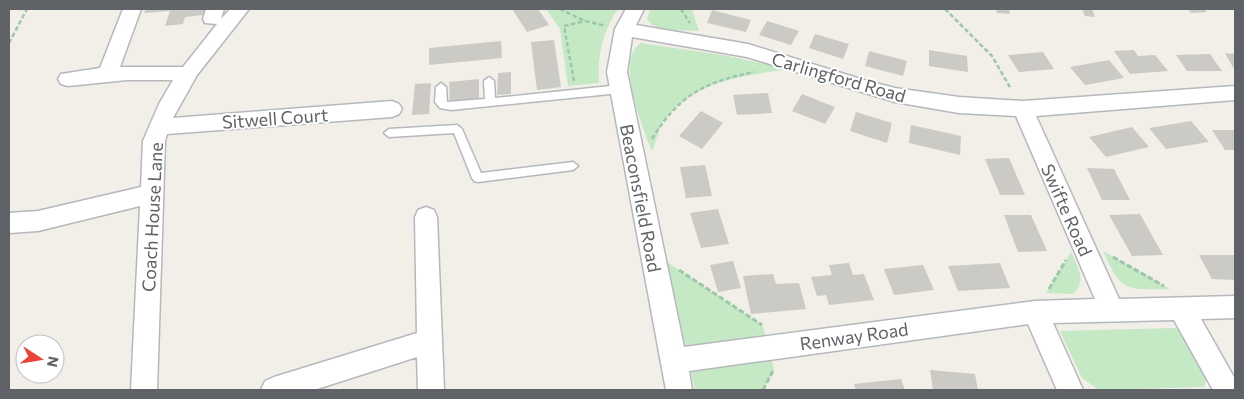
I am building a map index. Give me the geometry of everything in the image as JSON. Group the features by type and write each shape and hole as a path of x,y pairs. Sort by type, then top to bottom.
{"street":[{"path":"108,73 132,9"},
{"name":"Coach House Lane","path":"144,390 152,156 159,127 187,74 240,9"},
{"name":"Beaconsfield Road","path":"635,9 624,29 617,50 617,72 679,390"},
{"name":"Carlingford Road","path":"624,29 748,50 895,95 959,105 1023,109 1235,93"},
{"path":"68,79 108,73 154,72 187,74"},
{"name":"Sitwell Court","path":"159,127 392,109"},
{"name":"Swifte Road","path":"1023,109 1112,310"},
{"path":"9,224 38,221 151,194"},
{"path":"426,217 431,390"},
{"name":"Renway Road","path":"673,361 1035,312 1235,307"},
{"path":"1181,308 1227,390"},
{"path":"1035,312 1070,390"},
{"path":"274,390 429,341"}],"lane":[{"path":"489,82 490,102"},
{"path":"441,87 440,102 444,105 620,89"},
{"path":"389,133 457,129 478,178 573,166"}],"path":[{"path":"9,43 27,9"},
{"path":"560,9 585,22 624,29"},
{"path":"945,9 992,56 1023,109"},
{"path":"576,94 564,26 585,22"},
{"path":"636,168 669,113 686,96 707,82 759,71"},
{"path":"652,252 763,326 774,369 763,390"}],"green space":[{"path":"546,9 618,9 608,26 602,44 599,63 599,83 568,86 560,29"},
{"path":"650,9 692,9 699,31 670,30 656,27 647,19"},
{"path":"641,43 728,56 787,69 736,78 703,89 688,97 674,108 663,122 652,151 637,111 630,78 630,63 633,51"},
{"path":"1103,251 1170,289 1144,289 1127,286 1115,274"},
{"path":"1071,252 1080,274 1080,284 1077,289 1073,294 1046,293"},
{"path":"667,262 763,326 774,369 763,390 695,390"},
{"path":"1174,328 1182,331 1208,376 1204,387 1099,390 1082,378 1060,331"}],"building":[{"path":"146,9 205,9 203,15 185,17 183,24 165,26 170,11 144,13"},
{"path":"512,9 538,9 549,25 527,32"},
{"path":"996,9 1009,9 1010,14 997,13"},
{"path":"1082,9 1092,9 1095,17 1085,16"},
{"path":"1188,9 1204,9 1207,12 1191,13"},
{"path":"712,10 751,20 746,32 707,23"},
{"path":"767,21 799,31 791,45 759,35"},
{"path":"815,34 849,44 843,59 809,48"},
{"path":"554,40 561,87 537,90 531,42"},
{"path":"501,41 502,58 429,65 429,48"},
{"path":"929,50 967,56 968,72 929,66"},
{"path":"1134,50 1138,56 1155,55 1168,71 1130,74 1114,51"},
{"path":"869,51 907,61 903,76 865,66"},
{"path":"1043,52 1054,69 1019,72 1008,55"},
{"path":"1225,53 1235,54 1235,71"},
{"path":"1210,54 1222,71 1187,71 1176,55"},
{"path":"1109,60 1124,78 1085,85 1070,67"},
{"path":"511,72 511,94 497,95 498,73"},
{"path":"479,79 479,99 450,102 449,82"},
{"path":"431,83 429,114 412,115 415,84"},
{"path":"768,93 772,113 737,115 733,95"},
{"path":"802,94 835,107 825,124 792,111"},
{"path":"701,111 723,123 702,149 679,136"},
{"path":"856,112 892,123 887,143 850,131"},
{"path":"1191,121 1209,142 1166,149 1149,128"},
{"path":"911,125 961,136 960,155 909,143"},
{"path":"1132,127 1149,147 1106,157 1089,137"},
{"path":"1212,130 1235,130 1235,150 1225,150"},
{"path":"1009,158 1025,195 1000,195 985,159"},
{"path":"705,165 712,196 686,198 680,167"},
{"path":"1087,168 1114,169 1130,200 1102,200"},
{"path":"718,209 729,244 701,248 690,213"},
{"path":"1140,214 1163,255 1132,256 1109,215"},
{"path":"1004,215 1031,215 1047,251 1018,252"},
{"path":"1199,255 1235,255 1235,280 1212,279"},
{"path":"733,261 741,288 718,292 710,265"},
{"path":"849,263 853,275 864,274 874,300 829,305 826,295 817,296 811,277 832,275 829,265"},
{"path":"1000,263 1010,288 958,291 948,266"},
{"path":"923,265 934,290 894,295 884,269"},
{"path":"773,274 776,284 799,283 806,309 751,314 743,276"},
{"path":"930,370 975,374 978,390 933,390"},
{"path":"901,379 905,390 856,390 854,384"}]}
